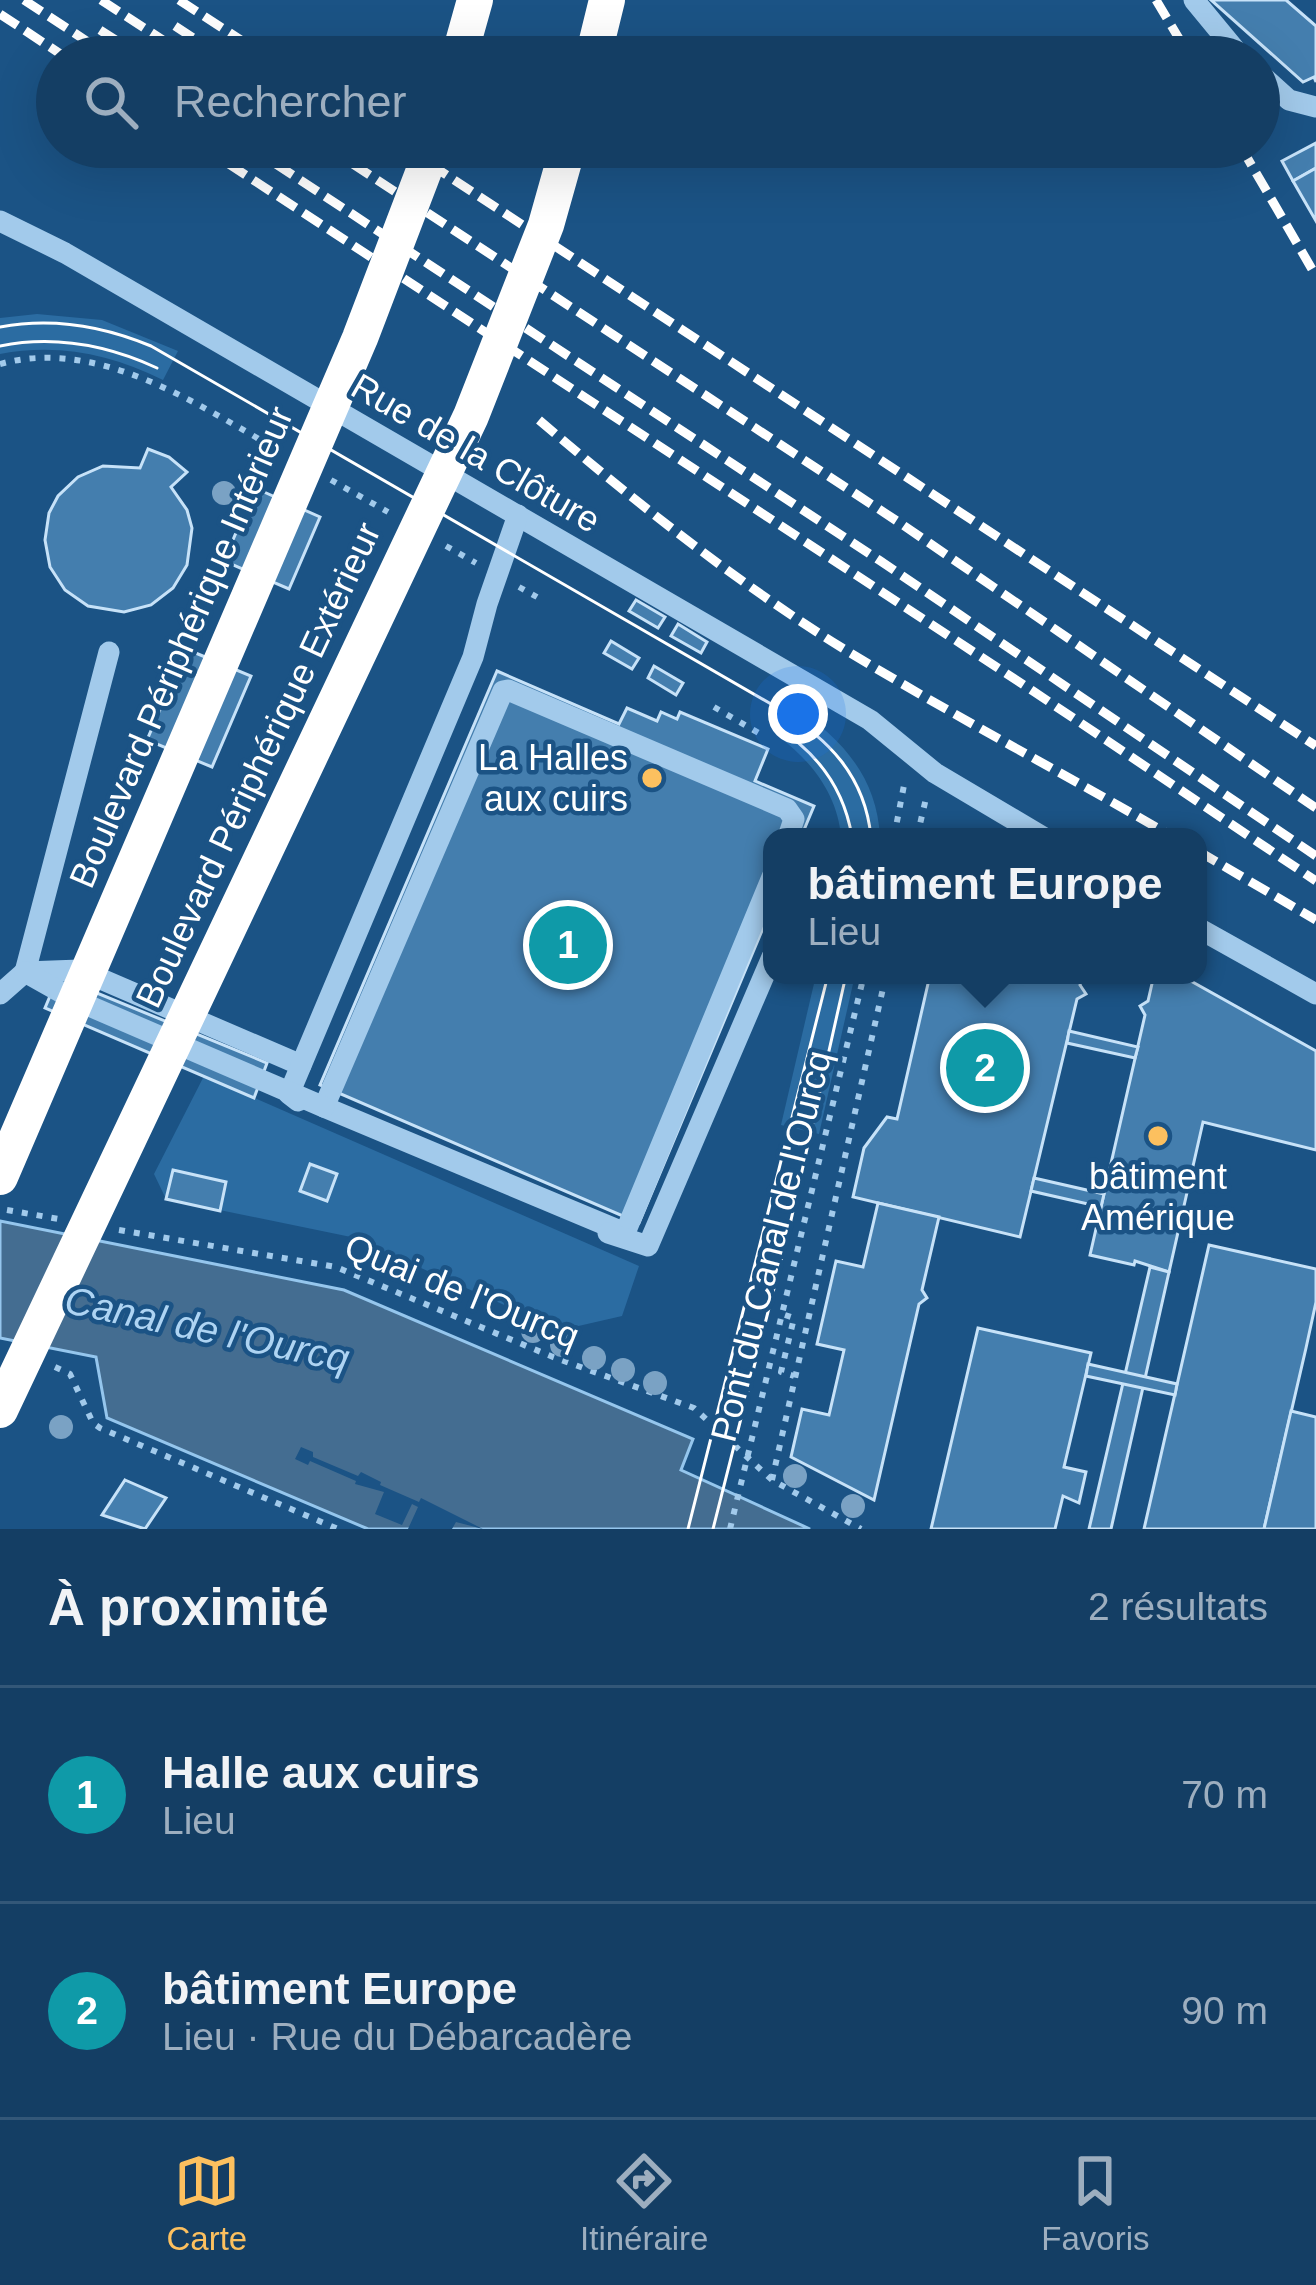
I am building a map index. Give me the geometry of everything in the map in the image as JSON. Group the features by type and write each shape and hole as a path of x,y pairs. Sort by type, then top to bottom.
{"highway":[{"path":"465,36 475,0"},
{"path":"598,36 607,0"},
{"name":"Boulevard Périphérique Intérieur","path":"0,1178 350,360 425,168"},
{"name":"Boulevard Périphérique Extérieur","path":"0,1410 471,416 546,225 562,168"}],"street":[{"path":"1194,0 1224,36"},
{"path":"1280,92 1289,100 1316,107"},
{"name":"Rue de la Clôture","path":"0,221 65,253 870,720 935,773 1028,828"},
{"path":"518,515 473,657 290,1097 647,1247 763,978"},
{"path":"0,994 25,972 109,652"},
{"path":"324,1108 506,689 787,809 794,819 791,828"},
{"path":"25,972 73,999 625,1233 763,899"},
{"path":"1207,933 1316,994"},
{"path":"25,972 80,970 301,1065"}],"path":[{"path":"714,707 762,735"},
{"path":"920,828 935,773"},
{"path":"896,828 899,808"},
{"name":"Pont du Canal de l'Ourcq","path":"730,1529 862,984"},
{"path":"772,1480 884,984"},
{"path":"0,1209 67,1221"},
{"name":"Quai de l'Ourcq","path":"112,1228 336,1267 553,1358 694,1408 772,1480 861,1529"},
{"path":"785,1315 794,1318 782,1372 794,1376"},
{"path":"42,1364 70,1374 93,1424 100,1429 338,1529"}],"shaded area":[{"path":"37,314 102,320 178,351 163,380 84,353 0,354 0,318"},
{"path":"795,707 828,732 864,778 879,828 840,828 821,781 779,737"},
{"path":"814,984 853,984 819,1134 781,1125"},
{"path":"204,1076 639,1266 622,1316 561,1330 351,1237 166,1199 154,1174"}],"water":[{"name":"Canal de l'Ourcq","path":"0,1221 344,1290 693,1439 681,1470 810,1529 368,1529 107,1418 96,1357 0,1338"}],"pier":[{"path":"301,1447 313,1452 313,1457 358,1476 361,1472 380,1485 419,1502 421,1498 483,1529 456,1522 452,1529 408,1529 418,1507 412,1504 402,1525 375,1514 384,1492 295,1459"}],"building":[{"path":"1211,0 1286,0 1316,26 1316,82 1314,77 1303,82 1280,62 1280,36 1251,36"},
{"path":"1316,143 1316,168 1293,181 1282,161"},
{"path":"1316,168 1316,221 1293,181"},
{"path":"148,449 169,457 187,472 171,487 187,510 192,528 187,565 173,588 151,605 124,612 88,606 65,590 50,567 45,540 49,513 58,496 78,477 103,466 140,468"},
{"path":"255,488 320,517 289,589 224,561"},
{"path":"636,600 665,617 658,628 629,611"},
{"path":"678,624 707,642 701,653 671,636"},
{"path":"611,641 639,658 632,669 604,653"},
{"path":"186,649 251,676 212,767 147,740"},
{"path":"654,666 683,683 676,695 648,678"},
{"path":"497,671 619,724 627,708 657,721 661,712 677,719 680,712 768,749 755,781 814,806 805,828 763,828 763,928 639,1223 320,1085"},
{"path":"58,977 267,1063 254,1098 45,1008"},
{"path":"928,984 1080,984 1086,994 1077,999 1020,1237 853,1197 864,1148 887,1117 897,1119"},
{"name":"bâtiment Amérique","path":"1152,984 1196,984 1316,1051 1316,1150 1203,1122 1169,1272 1135,1261 1134,1265 1090,1255 1145,1015 1140,1006 1148,1001"},
{"path":"1069,1031 1138,1047 1135,1058 1067,1043"},
{"path":"310,1164 337,1174 327,1201 300,1191"},
{"path":"173,1170 226,1182 220,1211 166,1199"},
{"path":"1034,1178 1104,1194 1101,1207 1031,1191"},
{"path":"878,1203 939,1217 922,1290 927,1298 919,1304 874,1500 791,1457 802,1409 829,1415 844,1350 817,1344 836,1261 863,1267"},
{"path":"1209,1245 1316,1269 1316,1302 1306,1348 1264,1529 1144,1529"},
{"path":"1150,1267 1169,1272 1111,1529 1089,1529"},
{"path":"978,1328 1091,1353 1064,1467 1086,1472 1079,1503 1063,1496 1055,1529 931,1529"},
{"path":"1088,1364 1177,1384 1175,1395 1086,1376"},
{"path":"1291,1411 1316,1417 1316,1529 1264,1529"},
{"path":"125,1480 166,1498 145,1529 102,1515"}],"tram line":[{"path":"0,327 77,325 151,346 778,708 841,761 861,795 869,828"},
{"path":"0,346 80,344 157,368"},
{"path":"775,726 804,747 826,773 850,828"},
{"path":"688,1529 826,984"},
{"path":"713,1529 789,1229 844,984"}],"railway":[{"path":"24,0 79,36"},
{"path":"101,0 157,36"},
{"path":"179,0 235,36"},
{"path":"1156,0 1177,36"},
{"path":"0,14 36,38"},
{"path":"175,26 190,36"},
{"path":"100,30 109,36"},
{"path":"235,168 1316,881"},
{"path":"282,168 879,560 1316,856"},
{"path":"359,168 900,523 1316,808"},
{"path":"436,168 1316,746"},
{"path":"1253,168 1316,276"},
{"path":"539,420 681,535 792,616 1157,828"},
{"path":"1207,856 1316,920"}],"place":[{"name":"La Halles aux cuirs","path":"652,778"},
{"name":"Halle aux cuirs","path":"568,945"},
{"name":"bâtiment Europe","path":"985,1068"},
{"name":"bâtiment Amérique","path":"1158,1136"}]}
